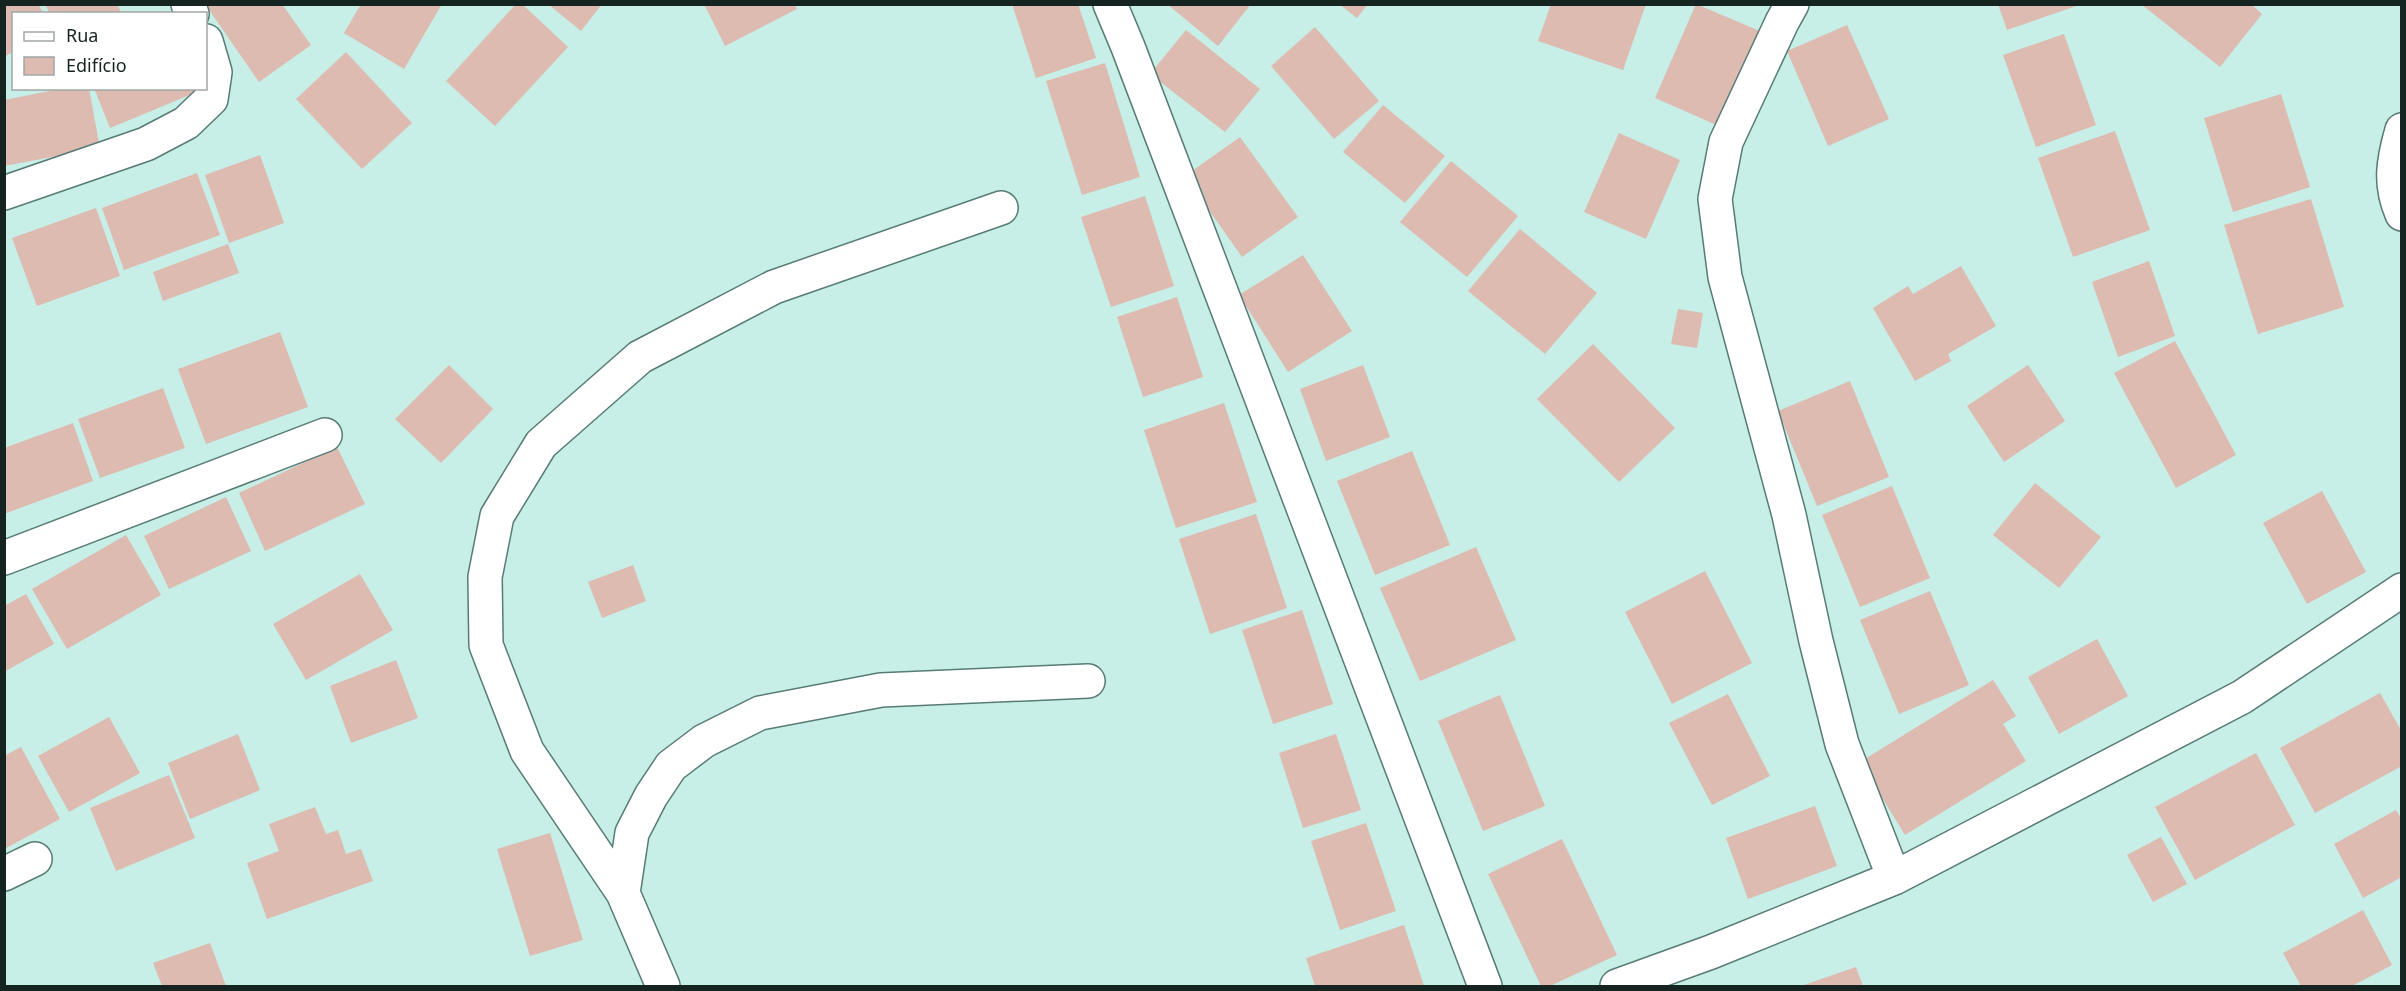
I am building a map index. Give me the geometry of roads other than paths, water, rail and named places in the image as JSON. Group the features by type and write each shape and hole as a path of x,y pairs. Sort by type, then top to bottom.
{"street":[{"path":"1110,4 1485,987"},
{"path":"1792,4 1726,142 1715,199 1725,277 1789,514 1816,641 1839,732 1894,878"},
{"path":"4,193 146,144 186,123 211,99 215,72 207,44"},
{"path":"2402,130 2393,161 2395,198 2402,214"},
{"path":"663,987 623,893 527,752 486,645 485,577 497,516 541,444 640,357 774,287 1001,208"},
{"path":"4,558 324,435"},
{"path":"1617,987 1711,952 1894,878 2242,697 2402,590"},
{"path":"623,893 632,833 651,796 671,766 704,741 760,713 881,690 1088,681"},
{"path":"4,874 35,859"}]}
